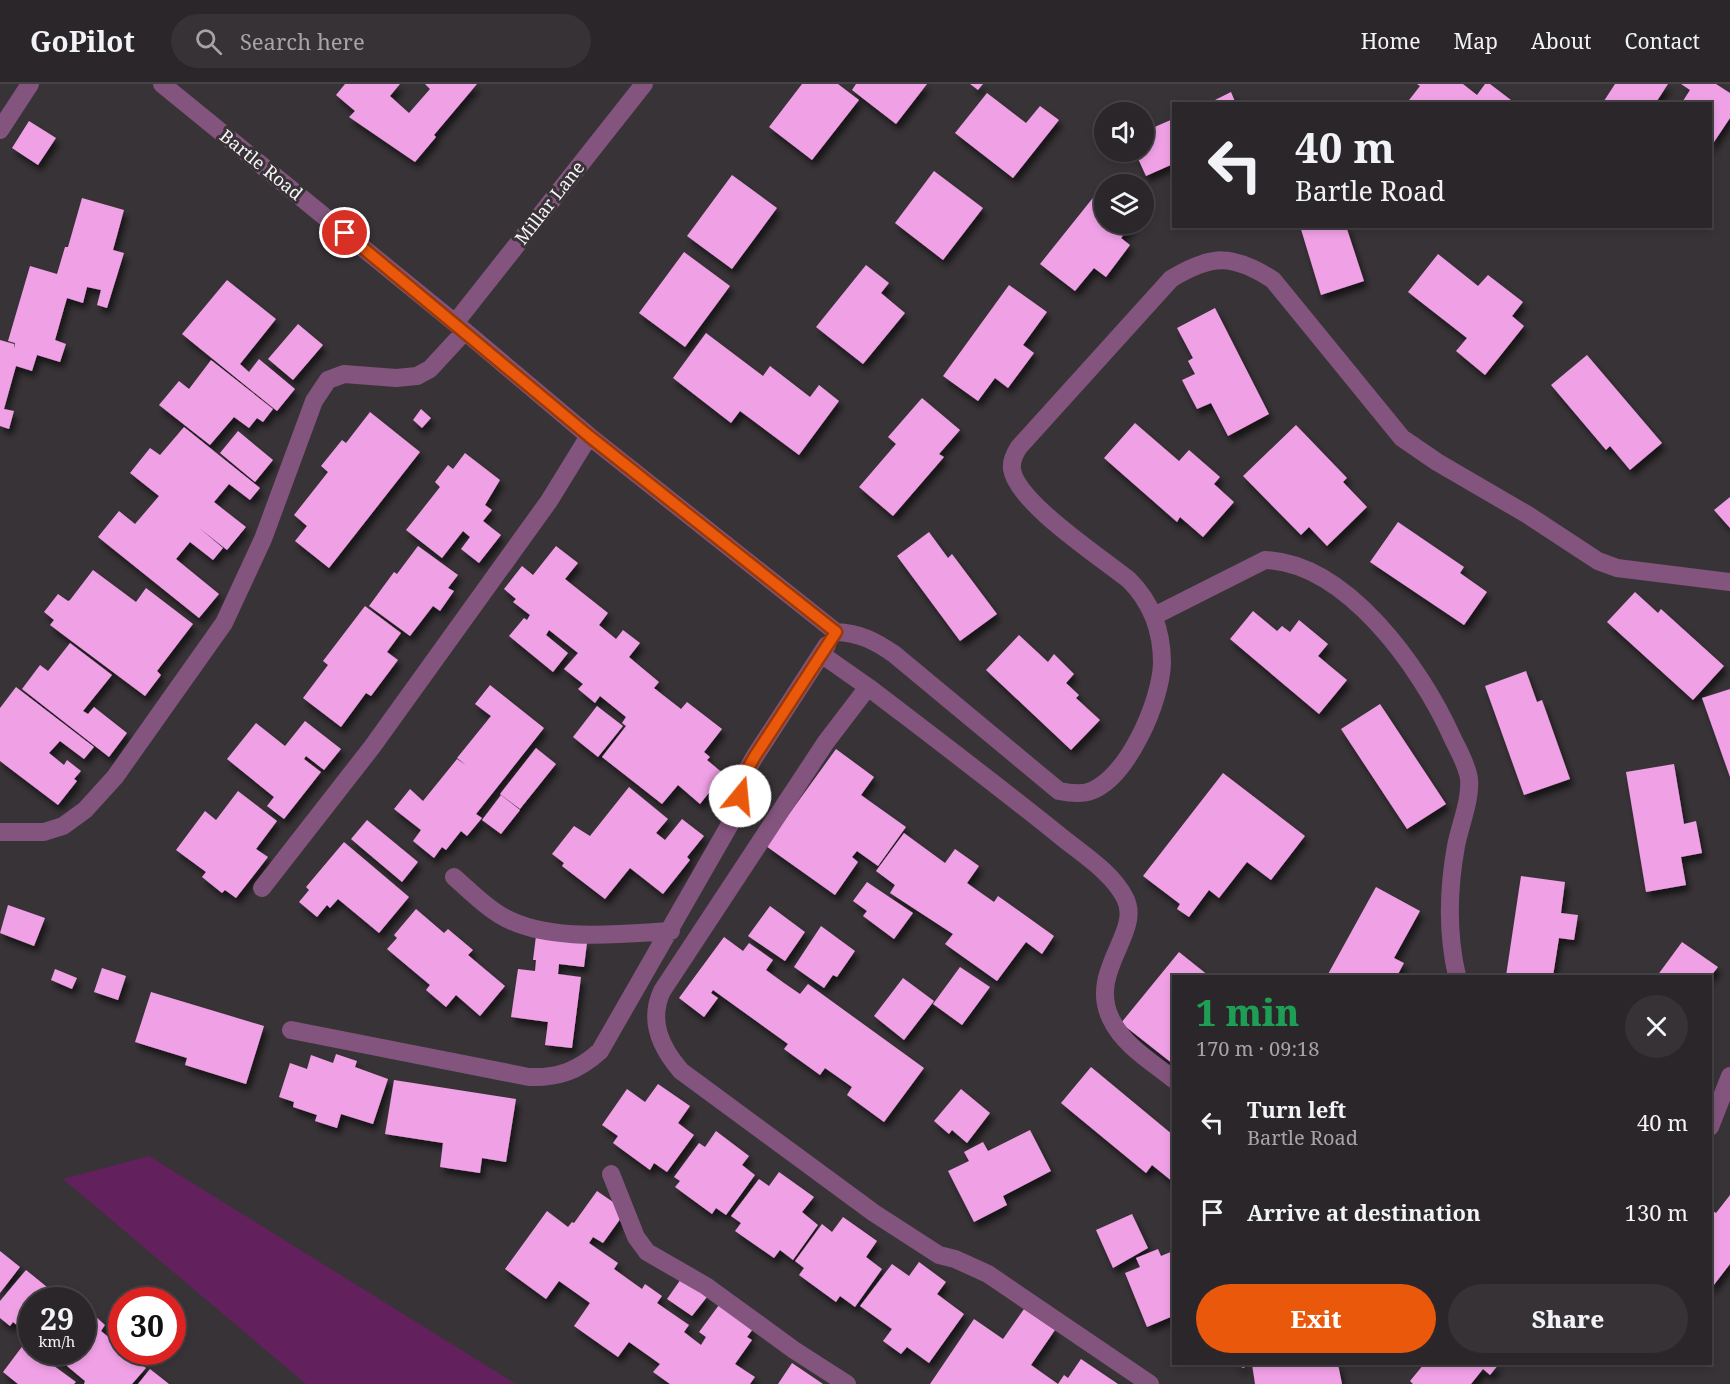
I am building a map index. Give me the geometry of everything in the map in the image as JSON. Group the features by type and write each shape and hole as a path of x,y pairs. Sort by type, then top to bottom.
{"street":[{"path":"0,130 30,84"},
{"name":"Bartle Road","path":"162,84 460,327 589,436 836,632"},
{"name":"Millar Lane","path":"0,832 44,831 63,826 85,810 121,768 224,623 263,539 314,401 328,380 344,374 396,378 417,376 430,369 644,84"},
{"path":"291,1030 489,1070 551,1078 584,1064 600,1051 671,931 733,819 751,763 836,632 854,633 873,639 1059,791 1084,793 1093,790 1109,778 1137,743 1150,716 1161,676 1159,638 1154,616 1143,594 1129,580 1029,501 1016,482 1012,465 1019,447 1163,286 1195,265 1227,259 1250,265 1273,280 1397,432 1437,462 1528,515 1598,561 1617,568 1730,582"},
{"path":"262,888 372,747 549,501 589,436"},
{"path":"1154,616 1265,560 1278,560 1302,566 1320,576 1355,603 1394,644 1423,681 1440,711 1468,778 1448,905 1457,975"},
{"path":"821,654 868,687 1051,828 1120,889 1128,903 1129,922 1105,981 1110,1018 1127,1042 1172,1078"},
{"path":"868,687 826,742 662,991 655,1017 662,1044 681,1071 874,1213 939,1255 955,1259 988,1274 1150,1384"},
{"path":"454,877 498,914 526,926 572,934 603,935 671,931"},
{"path":"1712,1122 1730,1076"},
{"path":"611,1174 636,1237 647,1252 706,1286 794,1350 847,1384"}],"shaded area":[{"path":"149,1156 516,1384 306,1384 63,1179"}],"building":[{"path":"345,84 400,84 390,96 409,113 430,89 425,84 477,84 434,135 436,137 415,162 349,117 355,111 336,95"},
{"path":"802,84 838,84 859,100 812,160 769,127"},
{"path":"856,84 927,84 896,124 852,90"},
{"path":"970,84 983,84 978,90"},
{"path":"1417,84 1463,84 1477,95 1485,84 1490,84 1511,100 1510,102 1408,102 1420,86"},
{"path":"1615,84 1668,84 1656,102 1603,102"},
{"path":"1681,84 1716,84 1730,93 1730,118 1712,145 1712,102 1682,102 1690,90"},
{"path":"1231,92 1235,102 1211,102"},
{"path":"987,93 1026,123 1040,106 1059,120 1013,178 955,133"},
{"path":"1172,119 1172,164 1150,174 1145,174 1140,162 1154,162 1154,127"},
{"path":"29,121 56,138 38,165 12,148"},
{"path":"934,171 983,208 943,260 895,223"},
{"path":"732,175 777,208 732,269 687,236"},
{"path":"1094,196 1094,234 1124,234 1121,238 1130,245 1106,277 1094,268 1075,291 1040,264"},
{"path":"82,198 124,210 113,250 124,253 107,308 97,305 101,290 87,287 83,303 67,298 55,340 66,344 60,362 37,355 32,371 16,366 4,409 14,411 9,429 0,426 0,340 14,344 14,349 15,343 8,341 30,266 57,274 65,247 68,247"},
{"path":"1301,228 1347,228 1364,281 1321,295"},
{"path":"684,252 730,286 685,347 639,313"},
{"path":"1438,254 1478,286 1488,275 1523,302 1512,316 1524,326 1485,375 1456,351 1467,338 1408,292"},
{"path":"866,265 889,283 881,293 905,313 863,364 816,327"},
{"path":"227,280 276,319 240,364 249,372 259,359 295,389 277,411 182,334"},
{"path":"1009,285 1047,312 1023,345 1034,353 1008,388 995,378 978,401 943,376"},
{"path":"1215,308 1269,414 1228,436 1211,403 1197,409 1182,380 1195,374 1188,361 1193,358 1177,328"},
{"path":"298,324 323,345 293,380 268,359"},
{"path":"706,333 763,376 770,366 810,397 819,385 839,401 799,455 740,411 731,423 673,378"},
{"path":"1587,355 1662,443 1630,470 1610,446 1606,450 1551,385"},
{"path":"211,360 273,409 263,422 257,418 249,428 234,417 210,445 159,405 179,381 189,389"},
{"path":"922,398 960,430 939,454 944,457 893,516 859,487 896,444 888,437"},
{"path":"421,409 431,418 422,428 413,420"},
{"path":"370,412 420,452 329,568 295,541 307,526 294,515 328,472 321,466 342,440 346,443"},
{"path":"1135,423 1179,461 1189,450 1220,477 1214,484 1234,502 1203,537 1180,517 1177,522 1104,458"},
{"path":"1296,425 1347,478 1343,482 1367,507 1327,546 1309,527 1301,535 1243,476"},
{"path":"184,427 260,488 250,500 229,484 214,502 246,527 227,550 198,527 223,548 213,560 190,542 176,559 219,594 199,618 98,537 119,511 135,524 159,496 130,473 150,448 160,455"},
{"path":"238,431 273,460 255,482 220,453"},
{"path":"465,453 500,480 485,505 492,510 483,521 501,535 479,563 461,549 470,537 463,531 442,558 406,530 440,487 435,482 448,465 453,469"},
{"path":"1730,497 1730,528 1714,510"},
{"path":"1398,522 1464,567 1460,573 1487,592 1464,625 1370,562"},
{"path":"929,532 948,558 952,554 997,614 960,641 897,556"},
{"path":"418,546 458,575 448,588 454,591 440,611 433,606 410,636 369,606 394,572 397,574"},
{"path":"556,546 578,563 565,579 608,613 599,625 616,639 623,630 640,643 629,657 659,682 654,688 681,709 687,702 722,729 704,752 710,757 707,760 724,774 700,804 678,785 662,804 602,757 626,726 622,723 626,717 600,696 595,703 578,689 583,684 564,669 578,653 549,630 546,635 568,653 553,672 509,636 524,618 527,620 530,615 513,602 516,599 504,589 522,566 533,575"},
{"path":"93,570 136,602 146,588 193,624 157,671 161,675 145,696 50,625 54,620 44,612 58,594 70,600"},
{"path":"1635,592 1658,613 1661,609 1724,666 1693,700 1607,622"},
{"path":"365,606 401,633 387,652 398,660 371,696 366,693 341,727 303,698 328,665 323,661"},
{"path":"1253,611 1277,631 1282,626 1290,632 1299,620 1328,644 1318,656 1347,680 1319,714 1230,639"},
{"path":"1019,635 1048,662 1054,654 1074,674 1066,683 1079,695 1076,698 1100,720 1071,750 986,670"},
{"path":"70,643 112,675 83,711 88,714 94,707 127,733 109,757 22,689 40,665 48,671"},
{"path":"1526,671 1537,702 1542,700 1570,779 1524,795 1485,686"},
{"path":"490,685 544,728 476,814 482,818 467,836 461,831 446,850 442,847 434,858 413,841 421,830 394,809 410,789 423,801 457,759 466,765 457,758 491,716 475,704"},
{"path":"16,687 94,747 84,759 60,741 49,753 64,765 67,760 81,771 74,779 77,781 58,805 0,761 0,708"},
{"path":"1730,689 1730,777 1702,698"},
{"path":"1380,704 1446,804 1407,829 1341,729"},
{"path":"597,706 623,726 598,757 573,737"},
{"path":"305,721 341,749 324,770 306,756 304,759 321,772 284,819 267,806 274,797 227,759 256,723 285,746"},
{"path":"536,748 556,764 520,809 500,794"},
{"path":"836,749 874,777 861,795 906,827 878,866 857,851 852,857 858,862 835,895 766,846"},
{"path":"1674,764 1684,824 1696,821 1702,853 1681,857 1686,885 1646,892 1626,772"},
{"path":"1223,773 1305,836 1271,880 1247,862 1219,898 1209,890 1189,917 1177,909 1180,904 1143,876"},
{"path":"629,787 668,819 656,833 665,840 682,819 704,836 687,857 690,860 663,894 630,868 605,899 562,866 564,863 552,854 574,826 590,836"},
{"path":"238,791 277,821 256,849 268,857 236,898 225,890 222,893 202,877 206,872 176,850 205,811 216,820"},
{"path":"501,795 520,810 501,834 482,820"},
{"path":"367,820 418,862 402,882 351,839"},
{"path":"904,833 945,863 955,849 979,866 967,883 994,902 998,896 1054,936 1042,954 1026,942 997,981 945,944 953,934 890,893 895,885 876,871"},
{"path":"344,842 409,897 379,933 338,899 330,908 327,905 317,917 299,902 309,890 306,887"},
{"path":"1521,876 1565,882 1561,913 1578,915 1574,940 1559,938 1553,975 1506,975"},
{"path":"867,882 913,913 894,939 863,916 867,911 853,901"},
{"path":"1376,887 1420,911 1394,958 1404,963 1398,975 1328,975"},
{"path":"8,905 45,918 34,946 0,933"},
{"path":"770,906 805,932 785,961 748,936"},
{"path":"416,909 444,933 448,929 473,950 468,955 505,986 480,1016 456,995 446,1007 426,990 430,985 387,949 397,938 394,935"},
{"path":"821,926 855,951 837,977 833,975 824,988 794,967"},
{"path":"536,936 587,943 584,967 559,964 558,974 581,977 572,1048 545,1045 548,1022 511,1017 518,969 535,971 536,960 533,960"},
{"path":"724,937 743,951 749,943 773,960 766,970 784,983 800,994 808,984 924,1068 884,1122 847,1095 852,1087 825,1068 820,1075 784,1049 788,1044 713,990 711,993 718,998 704,1017 679,998"},
{"path":"1682,942 1718,967 1712,975 1658,975"},
{"path":"1179,952 1208,975 1172,975 1172,1063 1121,1023"},
{"path":"960,967 990,987 962,1025 933,1004"},
{"path":"102,968 126,976 118,1000 94,992"},
{"path":"55,969 77,978 72,989 51,980"},
{"path":"903,978 934,1001 904,1040 874,1016"},
{"path":"151,992 264,1026 246,1084 185,1065 187,1058 135,1042"},
{"path":"336,1054 357,1061 355,1067 388,1079 373,1124 341,1114 337,1128 315,1121 317,1115 293,1107 294,1102 279,1097 290,1063 307,1069 311,1055 333,1063"},
{"path":"1091,1067 1172,1134 1172,1181 1152,1165 1146,1173 1061,1103"},
{"path":"394,1080 516,1099 506,1162 482,1158 480,1173 440,1167 443,1143 385,1134"},
{"path":"658,1084 690,1106 678,1123 694,1135 667,1172 654,1163 650,1170 613,1143 618,1136 602,1125 627,1089 645,1102"},
{"path":"961,1089 990,1113 967,1143 952,1130 949,1134 934,1121"},
{"path":"1030,1130 1051,1171 1003,1196 1007,1205 974,1222 948,1171 969,1161 964,1152 983,1142 988,1151"},
{"path":"716,1131 749,1156 742,1165 755,1175 726,1215 716,1208 712,1214 675,1187 680,1181 674,1177 699,1143 705,1147"},
{"path":"779,1172 814,1197 802,1212 818,1225 793,1260 780,1250 774,1258 735,1231 741,1223 731,1216 759,1179 769,1186"},
{"path":"597,1191 626,1211 603,1243 593,1237 589,1243 618,1263 614,1269 642,1289 645,1284 662,1296 657,1303 689,1325 684,1332 701,1345 706,1337 699,1332 719,1305 753,1329 747,1337 752,1340 735,1364 755,1377 750,1384 670,1384 653,1372 660,1364 629,1342 618,1357 574,1326 590,1303 559,1281 546,1299 505,1269 547,1211 568,1227 572,1222 574,1223"},
{"path":"1730,1195 1730,1264 1712,1287 1712,1212 1716,1213"},
{"path":"1132,1214 1148,1248 1113,1268 1096,1230"},
{"path":"843,1217 877,1241 866,1257 882,1269 855,1307 840,1296 836,1302 799,1275 804,1268 795,1261 822,1224 832,1232"},
{"path":"1158,1249 1161,1256 1172,1251 1172,1316 1147,1327 1125,1273 1140,1267 1136,1258"},
{"path":"0,1251 20,1267 0,1293"},
{"path":"919,1262 946,1282 937,1294 964,1314 929,1363 907,1347 901,1354 883,1341 892,1329 860,1306 892,1264 909,1276"},
{"path":"26,1270 47,1287 18,1287 18,1326 13,1322 10,1326 0,1318 0,1301"},
{"path":"681,1279 707,1297 692,1316 667,1299"},
{"path":"1024,1309 1055,1330 1031,1365 1058,1384 930,1384 974,1319 1003,1339"},
{"path":"96,1317 105,1325 101,1331 108,1337 108,1365 142,1365 146,1368 132,1384 84,1384 85,1381 66,1365 96,1365"},
{"path":"18,1352 18,1365 53,1365 76,1382 74,1384 18,1384 3,1372"},
{"path":"1081,1359 1118,1384 1058,1384 1064,1375 1068,1378"},
{"path":"792,1363 823,1384 778,1384"},
{"path":"1252,1365 1338,1365 1342,1384 1255,1384"},
{"path":"1423,1365 1498,1365 1490,1375 1483,1369 1471,1384 1413,1384 1410,1381"},
{"path":"150,1369 169,1384 138,1384"}],"route":[{"path":"345,233 589,436 836,632 755,756 747,770 740,796"}]}
